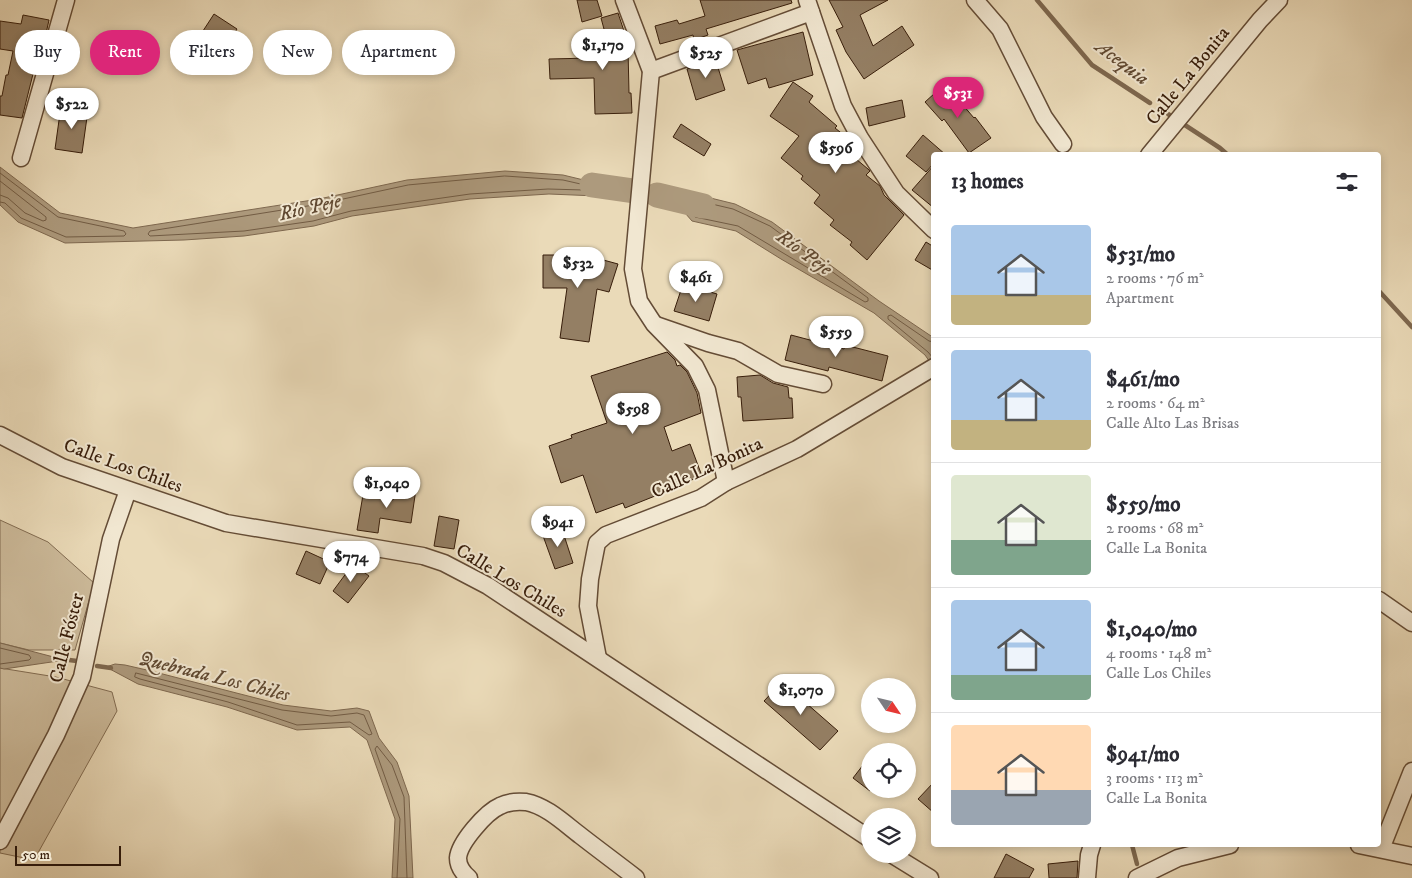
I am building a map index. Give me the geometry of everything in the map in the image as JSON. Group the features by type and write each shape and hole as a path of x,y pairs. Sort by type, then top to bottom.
{"street":[{"path":"21,158 66,0"},
{"path":"624,0 651,71 633,269 639,301 654,324 694,366 707,390 726,482"},
{"path":"975,0 1000,29 1044,117 1063,144"},
{"name":"Calle La Bonita","path":"1151,152 1260,20 1280,0"},
{"path":"651,71 809,6 843,106 860,138 896,193 931,227"},
{"path":"654,324 708,343 738,350 778,374 823,384"},
{"name":"Calle La Bonita","path":"598,658 588,606 590,579 597,543 606,535 701,498 726,482 797,449 931,370"},
{"name":"Calle Los Chiles","path":"0,434 62,467 239,526 401,551 444,563 488,586 861,833"},
{"name":"Calle Fóster","path":"0,841 56,735 82,677 111,539 128,490"},
{"path":"1381,601 1412,623"},
{"path":"1381,850 1412,771"},
{"path":"469,878 460,868 458,858 465,841 498,806 511,802 527,802 550,813 636,878"},
{"path":"1087,878 1091,847"},
{"path":"1137,878 1178,858 1222,847"},
{"path":"1368,847 1412,856"},
{"path":"906,863 930,878"}],"shaded area":[{"path":"0,520 48,542 94,583 75,650 29,650 0,643"},
{"path":"0,668 56,677 112,692 117,711 34,860 0,853"}],"water":[{"path":"0,167 60,213 133,228 319,199 407,180 505,171 563,175 625,190 597,196 549,194 470,199 352,216 314,226 244,236 184,240 65,243 18,222 0,205"},
{"path":"682,191 735,204 772,222 879,301 931,336 931,364 925,355 874,313 736,231 692,221 672,198"},
{"path":"0,643 65,660 0,668"},
{"path":"115,664 151,671 283,705 331,711 357,708 369,711 379,738 397,762 409,796 413,878 392,878 395,819 367,740 350,727 297,730 227,707 138,684 106,667"}],"building":[{"path":"577,0 597,0 602,16 582,22"},
{"path":"700,0 791,0 792,3 706,29 708,35 694,40 693,35 660,44 655,26 677,20 679,24 705,16"},
{"path":"829,0 888,0 860,15 873,46 902,26 914,45 864,79 846,52 836,30 843,27"},
{"path":"618,13 630,49 628,49 629,93 631,93 632,113 595,114 594,78 550,79 549,59 591,58 591,56 611,55 601,18"},
{"path":"214,14 237,29 236,30 204,30"},
{"path":"23,15 49,20 47,30 15,30 15,75 33,75 22,118 0,115 0,96 2,96 13,51 0,49 0,21 21,24"},
{"path":"803,32 813,75 769,88 766,78 748,84 737,50"},
{"path":"715,58 725,90 696,100 687,69"},
{"path":"793,82 813,96 809,102 850,140 855,149 850,154 870,171 866,175 880,186 884,195 904,215 867,260 850,245 852,242 830,225 834,220 814,203 820,195 801,179 803,176 781,158 799,136 770,116"},
{"path":"945,84 991,138 968,152 944,119 942,121 925,102"},
{"path":"902,100 905,117 869,126 866,108"},
{"path":"61,106 88,110 82,153 55,149"},
{"path":"681,124 711,144 704,156 673,137"},
{"path":"923,135 943,152 931,152 931,166 926,172 906,156"},
{"path":"931,168 931,206 912,190"},
{"path":"926,242 931,245 931,269 915,260"},
{"path":"543,255 585,255 618,264 609,292 597,289 589,342 560,338 567,288 543,288"},
{"path":"683,284 717,294 709,321 674,311"},
{"path":"791,335 844,349 845,345 888,356 882,381 829,367 828,371 785,360"},
{"path":"667,352 675,360 677,366 680,365 687,372 697,393 701,413 664,427 672,451 690,444 702,476 625,508 623,503 596,513 583,475 561,483 549,446 572,438 571,435 607,423 591,376"},
{"path":"760,375 773,383 788,387 789,398 792,398 793,418 743,421 741,397 738,397 737,377"},
{"path":"396,485 416,489 411,523 380,518 378,533 357,530 363,495 393,500"},
{"path":"439,516 459,520 454,549 434,546"},
{"path":"561,526 573,563 555,569 542,533"},
{"path":"306,551 330,562 320,584 296,574"},
{"path":"353,564 369,576 348,603 333,591"},
{"path":"782,682 838,731 820,750 764,701"},
{"path":"861,768 861,784 853,778"},
{"path":"931,785 931,810 918,799"},
{"path":"1006,854 1034,869 1029,878 994,878"},
{"path":"1078,861 1077,878 1049,878 1048,864"}],"waterway":[{"name":"Acequia","path":"1037,0 1092,65 1150,103"},
{"name":"Acequia","path":"1168,114 1225,152"},
{"name":"Río Peje","path":"592,185 634,191"},
{"name":"Río Peje","path":"657,195 703,206"},
{"name":"Acequia","path":"1381,293 1412,327"},
{"name":"Quebrada Los Chiles","path":"61,659 77,661"},
{"name":"Quebrada Los Chiles","path":"97,666 111,668"},
{"path":"1133,847 1137,864"}]}
